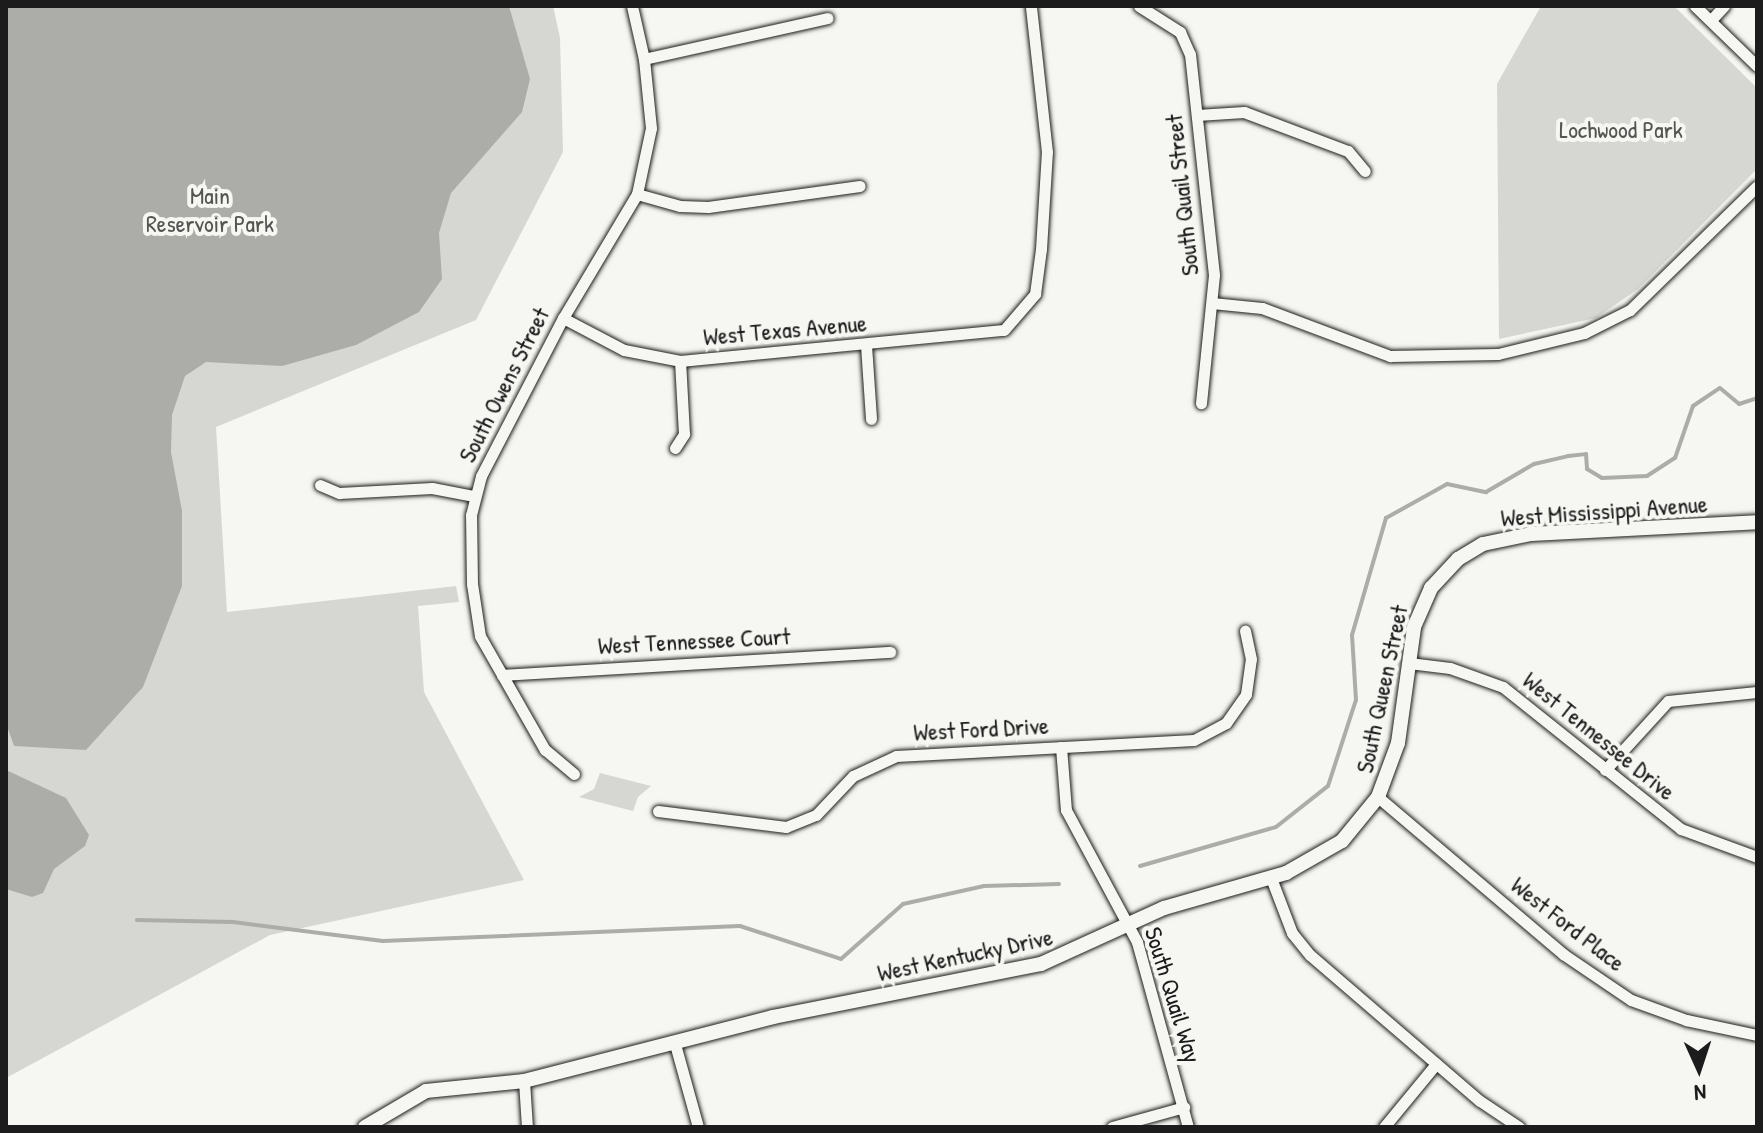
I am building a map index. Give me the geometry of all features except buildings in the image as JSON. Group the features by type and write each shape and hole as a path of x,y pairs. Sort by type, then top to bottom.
{"street":[{"name":"South Owens Street","path":"574,774 545,750 477,627 470,553 474,496 563,318 637,194 651,128 644,59 632,6"},
{"name":"West Texas Avenue","path":"563,318 624,350 680,361 983,335 1017,320 1035,294 1047,152 1031,6"},
{"name":"South Quail Street","path":"1139,6 1180,32 1190,54 1214,275 1201,403"},
{"path":"1695,6 1757,66"},
{"path":"1711,20 1724,6"},
{"path":"644,59 827,18"},
{"path":"1197,115 1244,112 1348,151 1365,171"},
{"path":"637,194 680,206 708,207 860,186"},
{"path":"1212,303 1262,308 1390,356 1498,354 1584,333 1630,310 1757,186"},
{"path":"866,345 871,419"},
{"path":"675,448 684,434 680,361"},
{"path":"320,485 339,493 432,488 474,496"},
{"name":"West Mississippi Avenue","path":"1458,559 1483,544 1531,534 1757,522"},
{"name":"South Queen Street","path":"1271,878 1328,852 1354,830 1378,797 1398,743 1409,663 1424,600 1458,559"},
{"name":"West Ford Drive","path":"658,811 786,827 816,815 853,776 880,760 1183,741 1210,734 1239,709 1246,694 1251,659 1245,631"},
{"name":"West Tennessee Court","path":"502,675 890,652"},
{"name":"West Tennessee Drive","path":"1409,663 1450,668 1503,687 1681,829 1757,857"},
{"path":"1605,770 1668,701 1757,692"},
{"name":"South Quail Way","path":"1061,747 1066,810 1129,924 1188,1127"},
{"name":"West Ford Place","path":"1378,797 1563,954 1631,1000 1686,1020 1757,1035"},
{"path":"1271,878 1299,944 1436,1064 1519,1127"},
{"name":"West Kentucky Drive","path":"365,1127 426,1091 524,1081 773,1017 1041,964 1164,908 1271,878"},
{"path":"675,1044 698,1127"},
{"path":"1384,1127 1436,1064"},
{"path":"524,1081 527,1127"},
{"path":"1112,1127 1184,1107"}],"green space":[{"name":"Main Reservoir Park","path":"6,6 553,6 560,38 563,152 476,320 216,427 227,612 456,586 459,602 418,606 424,692 524,880 270,935 6,1078"},
{"name":"Lochwood Park","path":"1541,6 1674,6 1757,88 1757,169 1638,289 1596,318 1499,339 1497,84"},
{"path":"600,773 651,786 638,797 633,811 579,797 594,789"}],"shaded area":[{"path":"6,6 509,6 530,79 522,112 451,193 439,233 442,279 419,312 356,345 282,366 206,362 185,376 172,415 171,452 182,511 182,586 143,687 86,750 14,746 6,723"},
{"path":"6,770 66,798 89,835 85,846 54,869 43,893 32,897 6,889"}],"waterway":[{"path":"1140,866 1276,827 1328,786 1356,700 1352,635 1386,518 1447,484 1486,492 1534,464 1568,456 1586,454 1587,469 1602,478 1647,476 1675,458 1693,406 1720,388 1739,404 1757,398"},
{"path":"137,920 233,922 383,941 740,926 841,959 903,904 984,886 1059,884"}]}
